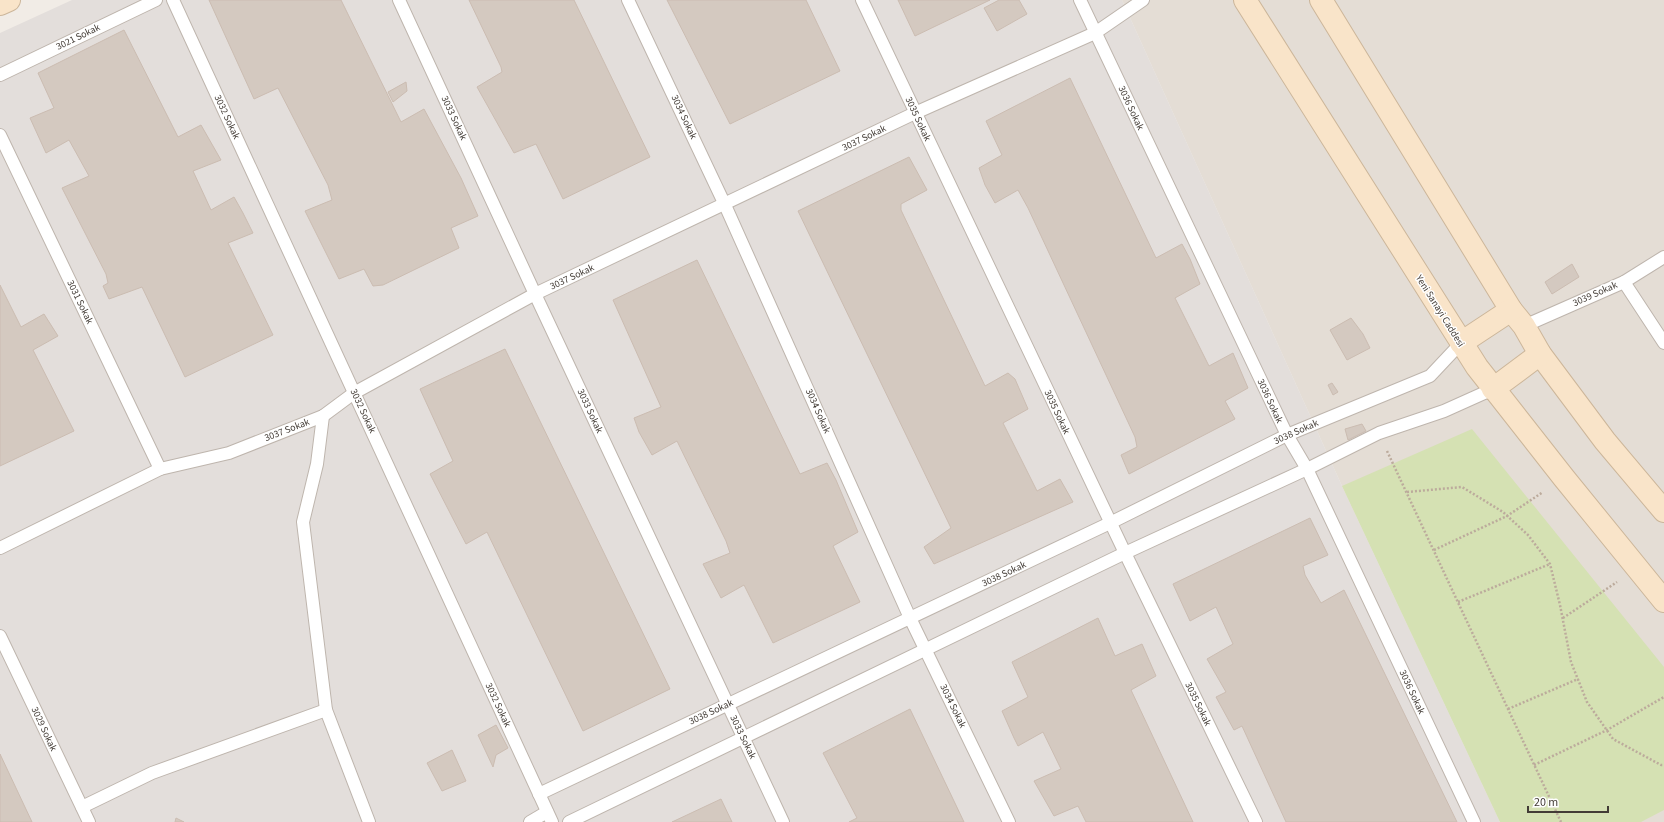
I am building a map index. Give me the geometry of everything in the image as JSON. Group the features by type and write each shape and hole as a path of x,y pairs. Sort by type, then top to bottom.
{"main road":[{"path":"0,4 9,0"},
{"name":"Yeni Sanayi Caddesi","path":"1245,0 1461,343 1493,389 1664,601"},
{"path":"1321,0 1540,354 1605,441 1664,511"},
{"path":"1461,343 1518,318"},
{"path":"1493,389 1540,354"}],"lane":[{"name":"3021 Sokak","path":"0,75 156,0"},
{"name":"3032 Sokak","path":"173,0 550,817"},
{"name":"3033 Sokak","path":"399,0 535,294 783,822"},
{"name":"3034 Sokak","path":"628,0 726,205 910,618 1009,822"},
{"name":"3035 Sokak","path":"862,0 1110,523 1256,822"},
{"name":"3036 Sokak","path":"1080,0 1287,435 1307,469 1474,822"},
{"name":"3037 Sokak","path":"0,548 160,469 229,453 323,416 354,393 535,294 726,205 915,114 1095,33 1143,0"},
{"name":"3031 Sokak","path":"0,135 160,469"},
{"name":"3039 Sokak","path":"1518,318 1624,282 1664,257"},
{"path":"1624,282 1664,343"},
{"name":"3038 Sokak","path":"539,794 1110,523 1287,435 1430,376 1461,343"},
{"path":"569,822 925,649 1307,469 1379,433 1444,411 1493,389"},
{"path":"323,416 317,464 303,522 326,710 369,822"},
{"name":"3029 Sokak","path":"0,636 89,822"},
{"path":"82,807 152,773 326,710"},
{"path":"530,822 550,817"}],"path":[{"path":"1379,433 1561,822"},
{"path":"1434,550 1507,516 1564,478"},
{"path":"1407,492 1462,487 1507,516 1528,534 1550,564 1572,662 1587,702 1613,739 1661,765 1664,764"},
{"path":"1458,602 1550,564"},
{"path":"1563,618 1638,569"},
{"path":"1508,709 1578,680"},
{"path":"1534,765 1607,730 1664,697"}],"shaded area":[{"path":"72,0 1122,0 1342,486 1500,822 0,822 0,33"},
{"path":"1122,0 1664,0 1664,822 1500,822 1342,486"}],"green space":[{"path":"1472,429 1664,667 1664,810 1641,822 1500,822 1342,486"}],"building":[{"path":"209,0 341,0 401,122 424,109 461,178 478,216 451,228 459,248 383,285 373,286 364,269 339,279 305,211 332,200 328,185 278,88 254,99"},
{"path":"469,0 574,0 650,157 563,199 536,144 514,153 477,87 502,72"},
{"path":"667,0 806,0 840,71 730,124"},
{"path":"898,0 990,0 915,36"},
{"path":"999,0 1019,0 1027,14 997,31 984,8"},
{"path":"124,30 178,137 201,125 221,160 193,171 211,210 234,197 253,233 228,243 273,335 185,377 142,287 109,299 103,286 108,283 106,274 62,188 89,176 69,140 46,153 30,118 54,108 38,73"},
{"path":"1070,78 1156,258 1182,244 1190,259 1200,284 1175,298 1209,366 1233,353 1248,388 1225,401 1235,419 1129,474 1121,455 1137,447 1135,437 1028,208 1018,190 995,203 985,185 979,168 1002,155 986,121"},
{"path":"406,82 407,91 393,102 388,92"},
{"path":"909,157 927,190 901,204 901,210 985,386 1008,373 1015,379 1028,409 1003,423 1037,491 1060,479 1073,502 934,564 924,547 951,528 798,211"},
{"path":"697,260 800,474 827,463 836,480 858,532 833,546 860,602 773,643 744,585 721,598 703,564 730,553 726,541 677,441 652,455 639,432 634,418 661,407 613,300"},
{"path":"1572,264 1579,277 1552,294 1545,282"},
{"path":"0,285 21,327 44,314 58,336 33,350 74,431 0,466"},
{"path":"1351,318 1363,334 1370,348 1347,360 1330,330"},
{"path":"505,349 670,689 583,731 487,532 466,544 430,474 453,461 420,389"},
{"path":"1332,383 1338,392 1333,395 1328,385"},
{"path":"1362,424 1366,431 1348,440 1345,429"},
{"path":"1310,518 1328,555 1303,566 1305,575 1321,603 1344,590 1457,822 1286,822 1242,726 1234,730 1216,697 1226,692 1207,659 1233,644 1216,607 1190,621 1173,584"},
{"path":"1098,618 1115,656 1142,644 1156,676 1131,690 1193,822 1086,822 1078,806 1054,816 1034,781 1061,769 1043,732 1018,746 1014,738 1002,711 1028,697 1012,662"},
{"path":"910,709 964,822 849,822 857,818 823,753"},
{"path":"496,725 508,748 496,755 493,767 478,735"},
{"path":"452,750 466,781 442,791 427,763"},
{"path":"0,754 32,822 0,822"},
{"path":"721,799 732,822 672,822"},
{"path":"176,818 184,822 175,822"}]}
